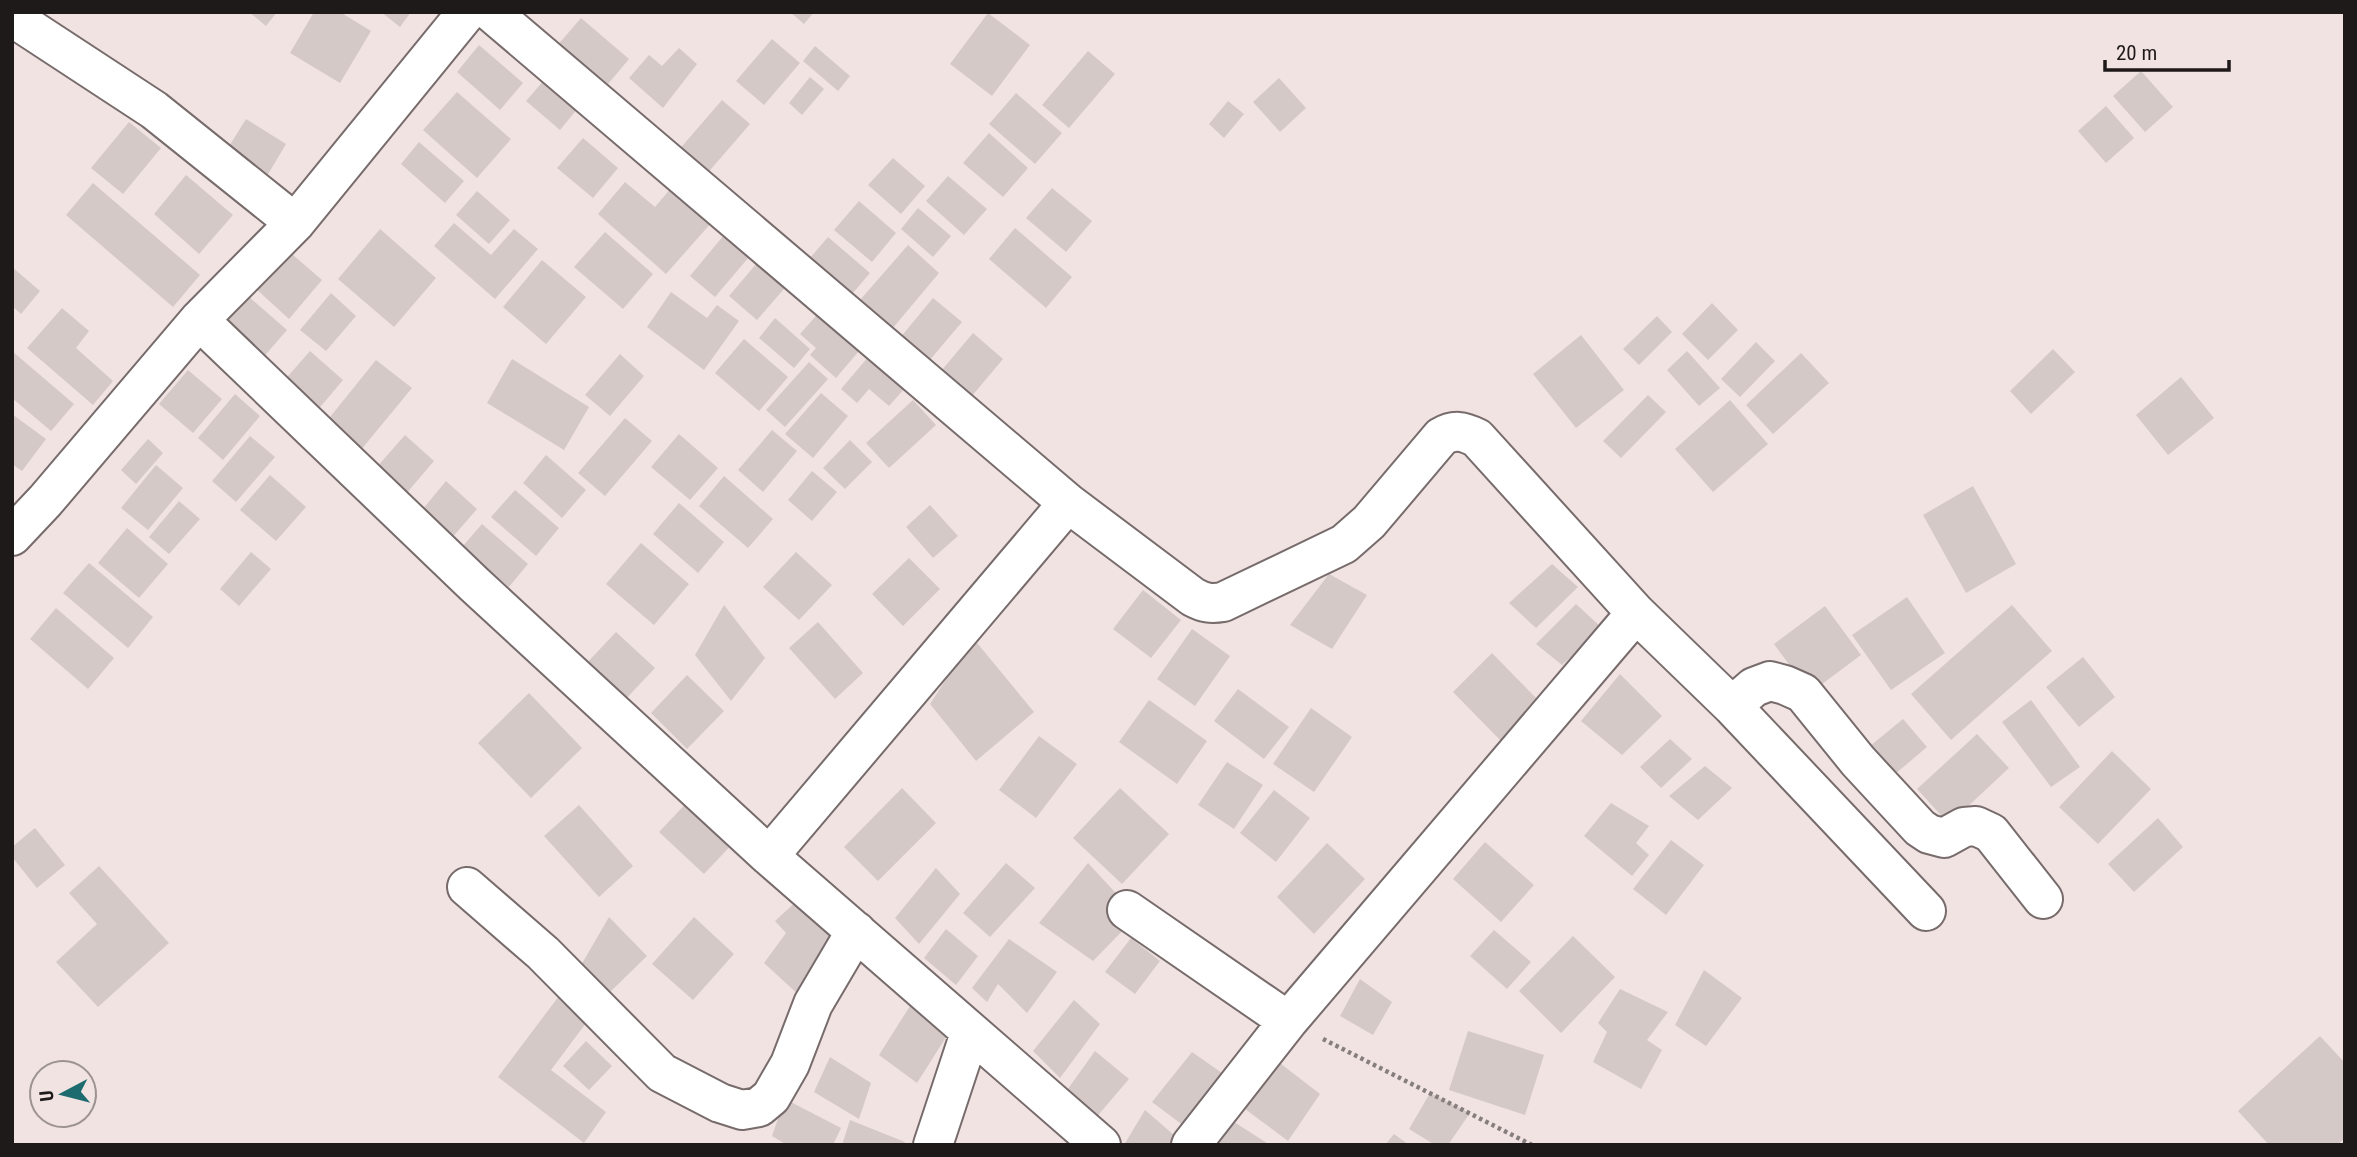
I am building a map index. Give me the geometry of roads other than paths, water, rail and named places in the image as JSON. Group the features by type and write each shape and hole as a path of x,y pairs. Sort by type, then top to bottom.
{"street":[{"path":"12,536 199,320 295,223 467,12"},
{"path":"491,12 1069,503 1202,602 1223,602 1345,544 1369,522 1441,437 1449,432 1459,431 1477,438 1636,613 1732,706 1926,911"},
{"path":"12,17 154,110 295,223"},
{"path":"199,320 474,584 769,856 1101,1145"},
{"path":"769,856 1069,503"},
{"path":"1191,1145 1288,1021 1636,613"},
{"path":"1732,706 1754,687 1770,681 1803,693 1858,761 1920,828 1944,838 1964,827 1976,826 1991,833 2043,899"},
{"path":"467,887 543,953 662,1073 720,1103 742,1110 759,1107 771,1097 790,1064 813,1003 856,931"},
{"path":"1128,911 1288,1021"},
{"path":"933,1145 970,1033"}]}
